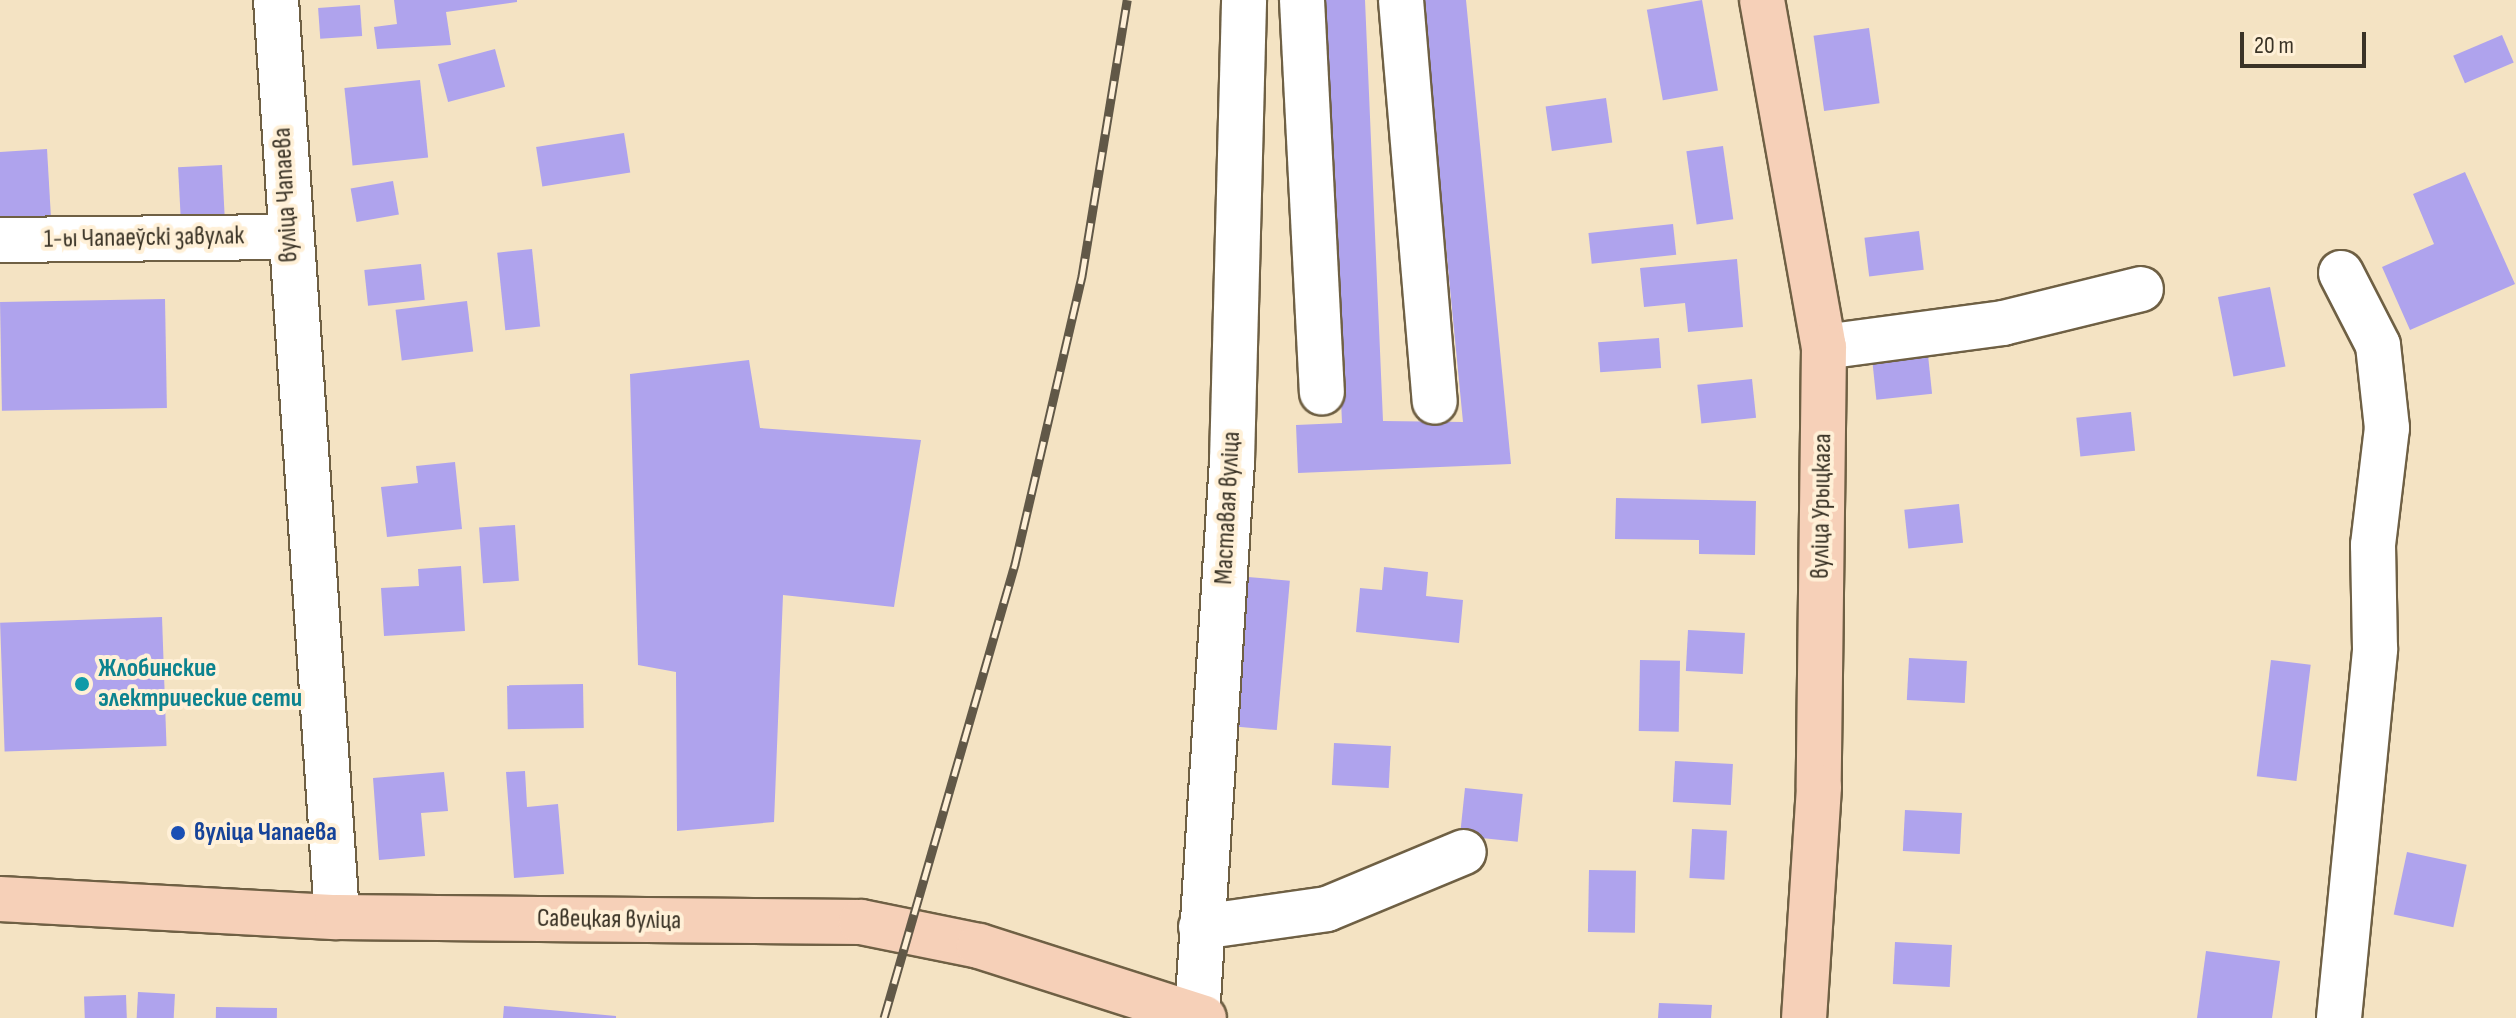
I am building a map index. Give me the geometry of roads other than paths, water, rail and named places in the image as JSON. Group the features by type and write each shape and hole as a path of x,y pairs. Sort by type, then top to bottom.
{"main road":[{"name":"вуліца Урыцкага","path":"1762,0 1824,347 1819,787 1804,1018"},
{"name":"Савецкая вуліца","path":"0,899 337,917 861,922 979,946 1201,1017"}],"street":[{"name":"вуліца Чапаева","path":"276,0 288,237 337,917"},
{"name":"Маставая вуліца","path":"1201,1017 1201,927 1232,461 1244,0"},
{"path":"1302,0 1322,392"},
{"path":"1401,0 1435,402"},
{"name":"1-ы Чапаеўскі завулак","path":"0,240 288,237"},
{"path":"2339,1018 2375,649 2373,545 2387,428 2378,345 2341,273"},
{"path":"1824,347 2003,323 2141,289"},
{"path":"1201,927 1327,909 1464,852"}],"railway":[{"path":"884,1018 1015,564 1082,276 1127,0"}],"place":[{"name":"Жлобинские электрические сети","path":"82,684"},
{"name":"вуліца Чапаева","path":"178,833"}]}
